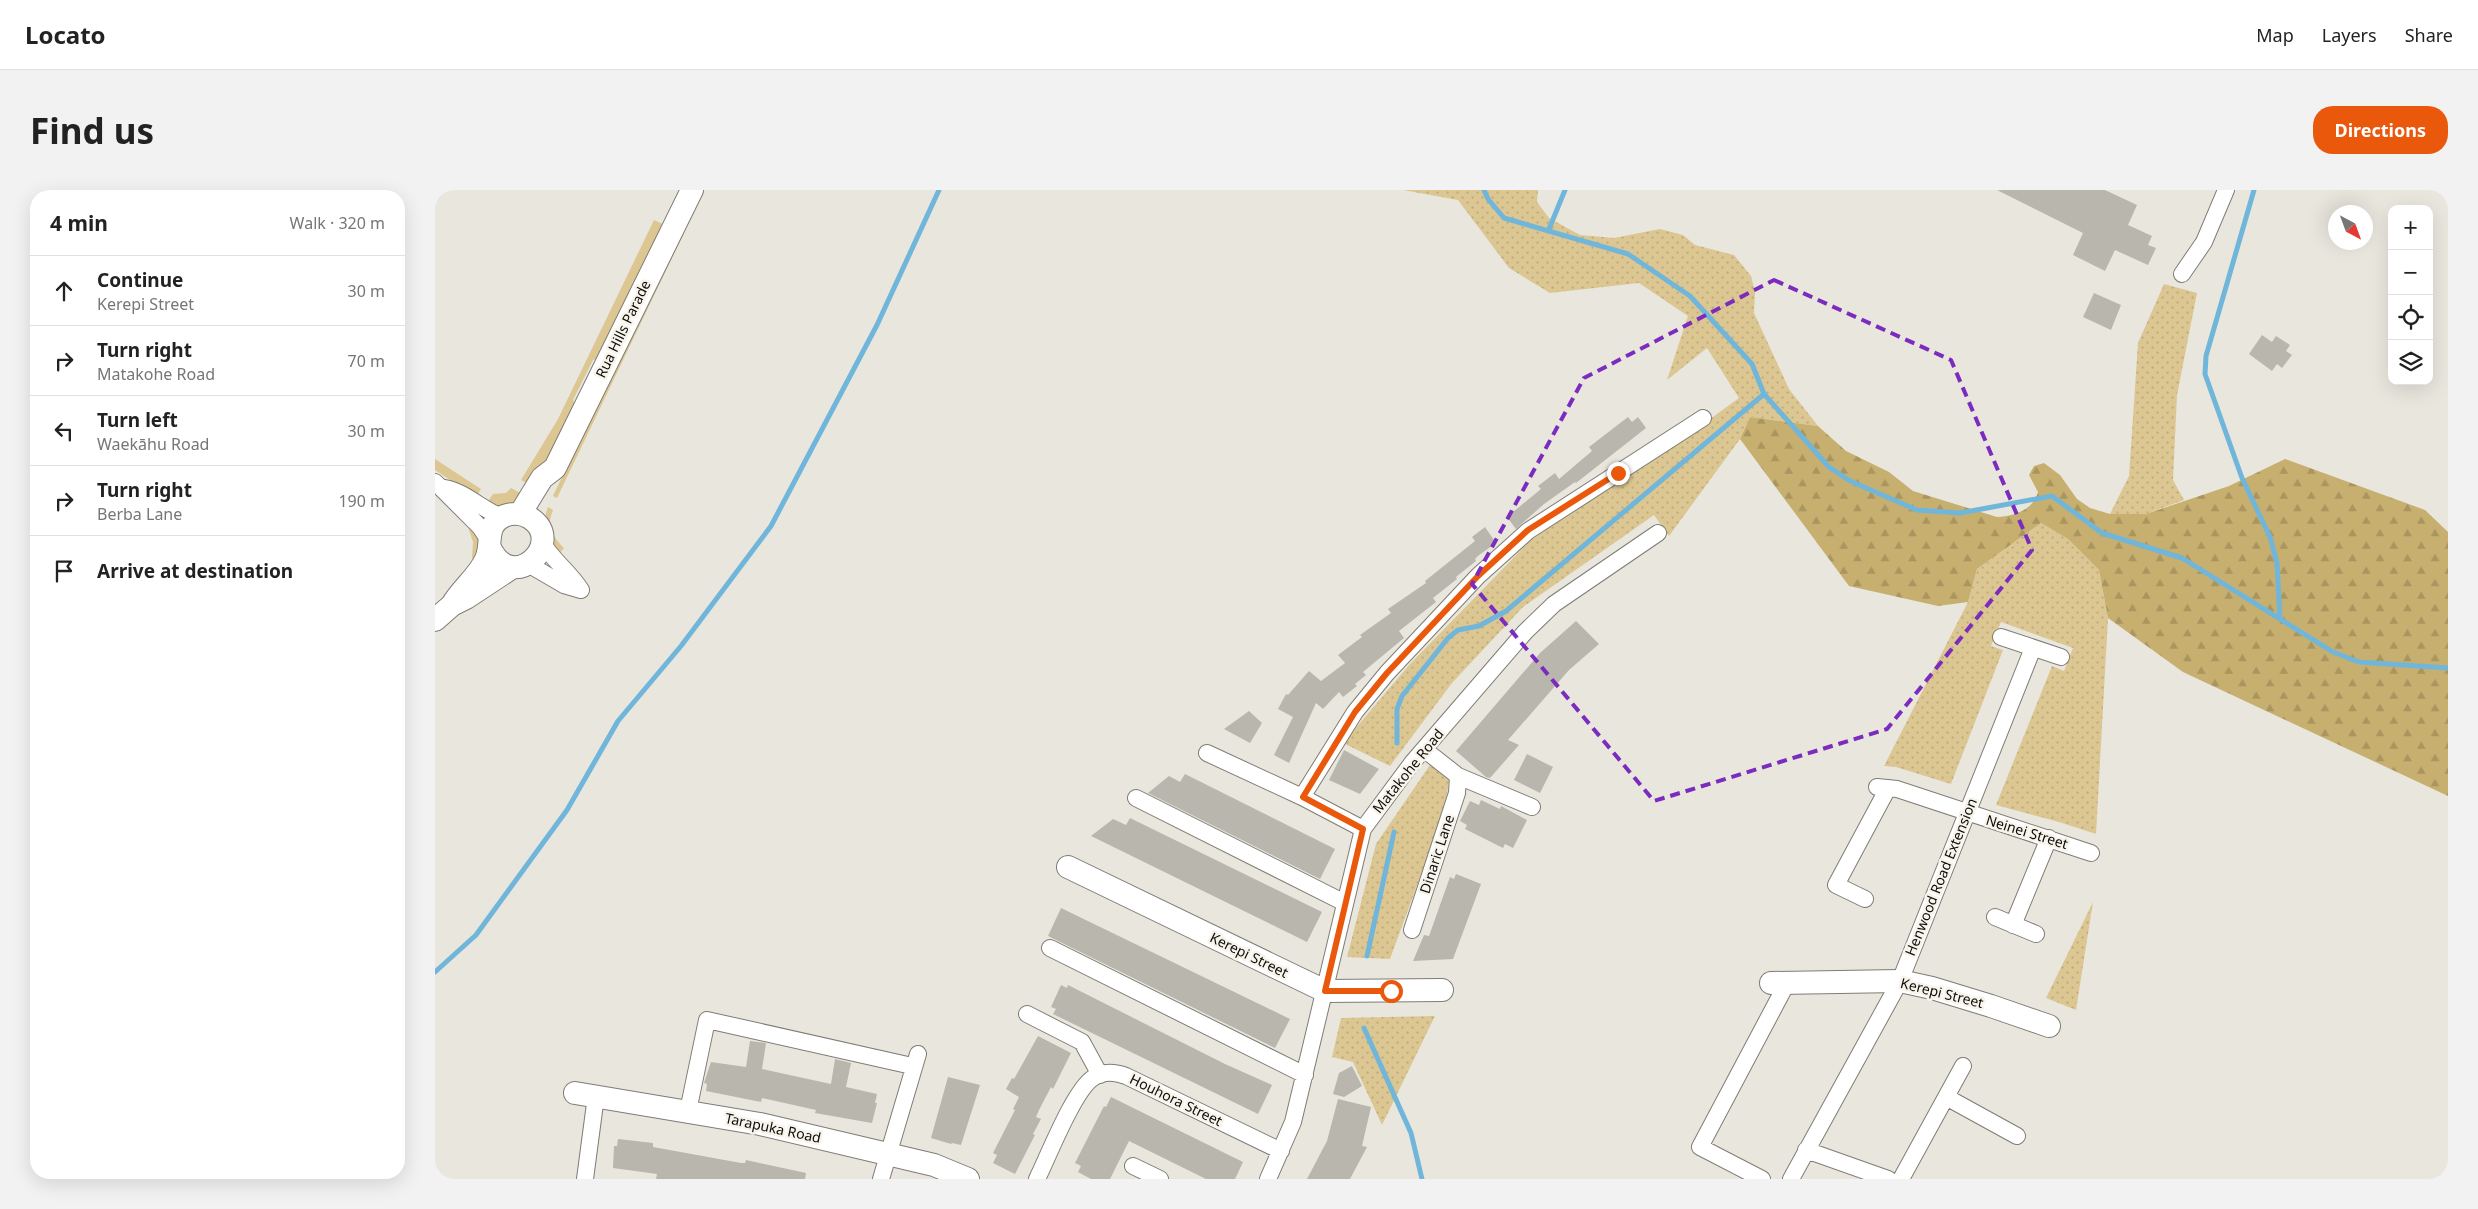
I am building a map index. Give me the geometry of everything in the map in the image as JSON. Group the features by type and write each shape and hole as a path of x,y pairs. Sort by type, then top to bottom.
{"street":[{"name":"Rua Hills Parade","path":"452,605 459,592 486,561 490,530 526,525 540,515 556,482 555,468 692,190"},
{"path":"2182,274 2204,242 2226,190"},
{"path":"1303,797 1362,704 1387,673 1478,576 1528,530 1703,418"},
{"path":"439,485 455,490 491,513 526,525 547,552 571,574 581,590 564,585 520,565 501,563 494,557 480,526 439,485"},
{"name":"Rua Hills Parade","path":"435,620 452,605 467,598 538,554 526,525"},
{"name":"Matakohe Road","path":"1268,1179 1293,1122 1363,829 1389,792 1525,632 1554,604 1658,533"},
{"path":"2001,637 2061,657"},
{"name":"Henwood Road Extension","path":"1791,1179 1900,981 2033,648"},
{"path":"1425,750 1458,776 1532,807"},
{"path":"1207,753 1303,797 1363,829"},
{"name":"Dinaric Lane","path":"1412,930 1457,793 1458,776"},
{"name":"Neinei Street","path":"1865,899 1836,885 1883,788 1897,789 2091,852"},
{"path":"1136,798 1345,903"},
{"path":"2013,925 2049,838"},
{"name":"Kerepi Street","path":"1068,867 1325,991 1442,990"},
{"path":"1995,917 2036,934"},
{"path":"1050,948 1305,1075"},
{"name":"Kerepi Street","path":"1779,983 1900,981 1957,996 2049,1026"},
{"path":"1762,1179 1700,1147 1779,983"},
{"path":"1027,1014 1082,1042 1100,1074 1086,1084 1079,1093 1037,1179"},
{"path":"688,1111 707,1020 915,1060 881,1179"},
{"path":"1901,1179 1963,1066"},
{"name":"Houhora Street","path":"1100,1074 1116,1072 1126,1076 1281,1151"},
{"path":"585,1179 586,1095"},
{"name":"Tarapuka Road","path":"586,1095 760,1124 934,1165 968,1179"},
{"path":"1946,1097 2017,1136"},
{"path":"1806,1150 1888,1179"},
{"path":"1133,1166 1160,1179"}],"highlighted area":[{"path":"1774,280 1951,360 2032,550 1887,729 1654,801 1472,584 1584,378"}],"shaded area":[{"path":"1403,190 1538,190 1537,202 1549,218 1580,235 1614,238 1660,229 1683,235 1695,245 1734,255 1751,276 1755,292 1754,313 1789,389 1818,426 1750,417 1740,439 1669,536 1654,515 1523,607 1452,683 1390,766 1343,743 1410,664 1531,540 1665,446 1706,422 1739,398 1707,348 1667,380 1688,316 1639,283 1550,293 1509,268 1458,200"},
{"path":"654,220 665,225 600,358 593,360 573,400 577,407 532,486 521,480 558,419"},
{"path":"679,231 684,233 557,498 553,496"},
{"path":"2164,284 2197,293 2177,395 2173,480 2184,500 2146,514 2110,514 2129,476 2138,343"},
{"path":"435,459 481,489 476,497 435,470"},
{"path":"511,488 526,496 503,510 486,504 493,494 506,493"},
{"path":"548,507 553,510 550,521 551,531 564,548 558,555 551,545 546,532 545,520"},
{"path":"2041,523 2068,539 2099,570 2108,618 2096,834 1996,805 2052,666 2064,671 2073,648 2001,622 1991,646 2003,650 1951,784 1896,767 1884,766 1968,602 1977,569"},
{"path":"471,524 482,539 477,564 472,558 473,542 468,527"},
{"path":"1432,762 1449,780 1445,809 1390,959 1347,957 1376,844"},
{"path":"2093,902 2076,1010 2046,998"},
{"path":"1435,1016 1382,1125 1353,1062 1332,1057 1341,1018"}],"green space":[{"path":"1750,417 1818,426 1846,451 1889,472 1913,491 1997,517 2017,513 2028,508 2038,492 2029,475 2034,466 2044,463 2060,475 2077,499 2090,508 2110,514 2146,514 2229,486 2285,459 2425,510 2448,532 2448,796 2183,672 2108,618 2099,570 2068,539 2041,523 1977,569 1968,602 1938,606 1849,586 1740,439"}],"building":[{"path":"1997,190 2105,190 2137,205 2128,225 2152,236 2148,245 2156,248 2148,265 2115,250 2105,271 2073,255 2083,233"},
{"path":"2094,293 2121,305 2111,330 2083,317"},
{"path":"2262,335 2272,342 2276,336 2290,345 2286,351 2292,355 2282,368 2277,364 2272,371 2249,354"},
{"path":"1628,417 1632,422 1638,417 1646,428 1576,483 1544,504 1516,529 1507,517 1541,489 1538,486 1555,473 1559,479 1592,451 1589,447"},
{"path":"1485,527 1496,543 1479,555 1475,559 1476,561 1456,577 1457,579 1433,598 1436,602 1399,631 1404,638 1363,672 1366,675 1355,684 1357,686 1343,697 1339,692 1323,709 1316,703 1289,763 1274,755 1293,717 1278,709 1286,694 1288,695 1309,671 1321,681 1345,663 1338,655 1362,637 1360,635 1391,613 1388,609 1426,583 1425,581 1475,541 1472,537"},
{"path":"1576,621 1599,644 1569,670 1508,740 1519,745 1490,778 1486,777 1456,751 1540,653"},
{"path":"1249,711 1262,723 1250,743 1224,729"},
{"path":"1344,750 1379,769 1360,794 1329,780"},
{"path":"1527,754 1553,767 1540,793 1514,780"},
{"path":"1185,774 1335,849 1320,879 1148,793 1169,776 1180,782"},
{"path":"1481,800 1500,809 1501,806 1527,820 1513,848 1505,844 1503,848 1465,829 1467,825 1460,821 1470,801 1479,805"},
{"path":"1130,818 1322,912 1307,942 1091,836 1113,819 1126,825"},
{"path":"1456,874 1481,884 1453,959 1413,961 1424,935 1429,936 1450,877 1454,879"},
{"path":"1061,908 1290,1019 1275,1048 1048,936"},
{"path":"1061,985 1067,988 1068,985 1225,1064 1272,1085 1258,1114 1053,1014 1056,1009 1051,1007"},
{"path":"1038,1036 1071,1053 1053,1089 1051,1087 1039,1110 1036,1117 1041,1119 1033,1134 1035,1135 1015,1174 993,1163 997,1155 993,1153 1015,1110 1013,1109 1019,1097 1006,1089 1012,1078 1014,1079"},
{"path":"750,1041 766,1043 762,1069 831,1084 835,1059 851,1063 846,1087 877,1094 875,1103 877,1103 872,1123 815,1113 816,1110 762,1098 761,1102 706,1091 707,1084 704,1083 711,1062 746,1067"},
{"path":"1352,1066 1362,1086 1344,1097 1333,1094 1339,1073"},
{"path":"948,1077 980,1085 961,1145 931,1138"},
{"path":"1111,1097 1243,1162 1235,1179 1206,1179 1129,1141 1110,1179 1091,1179 1078,1172 1081,1166 1075,1163 1104,1106 1106,1107"},
{"path":"1338,1099 1371,1107 1362,1146 1367,1147 1350,1179 1307,1179 1327,1141"},
{"path":"618,1139 653,1143 653,1147 741,1163 745,1163 746,1160 806,1173 805,1179 656,1179 657,1174 613,1168 614,1146 617,1146"}],"waterway":[{"path":"435,972 476,935 567,810 618,721 681,646 771,526 877,325 939,190"},
{"path":"1484,190 1488,199 1504,218 1628,254 1690,296 1752,364 1764,394 1829,467 1850,481 1917,510 1960,513 2052,496 2102,533 2182,558 2333,652 2359,662 2448,668"},
{"path":"1549,229 1565,190"},
{"path":"2254,190 2206,356 2205,374 2242,478 2270,537 2277,563 2280,619"},
{"path":"1397,743 1397,709 1402,696 1448,638 1458,630 1479,626 1506,611 1764,394"},
{"path":"1367,956 1394,832"},
{"path":"1364,1028 1411,1133 1422,1179"}],"route":[{"path":"1391,991 1325,991 1363,829 1303,797 1355,712 1387,673 1478,576 1528,530 1572,504 1618,473"}]}
